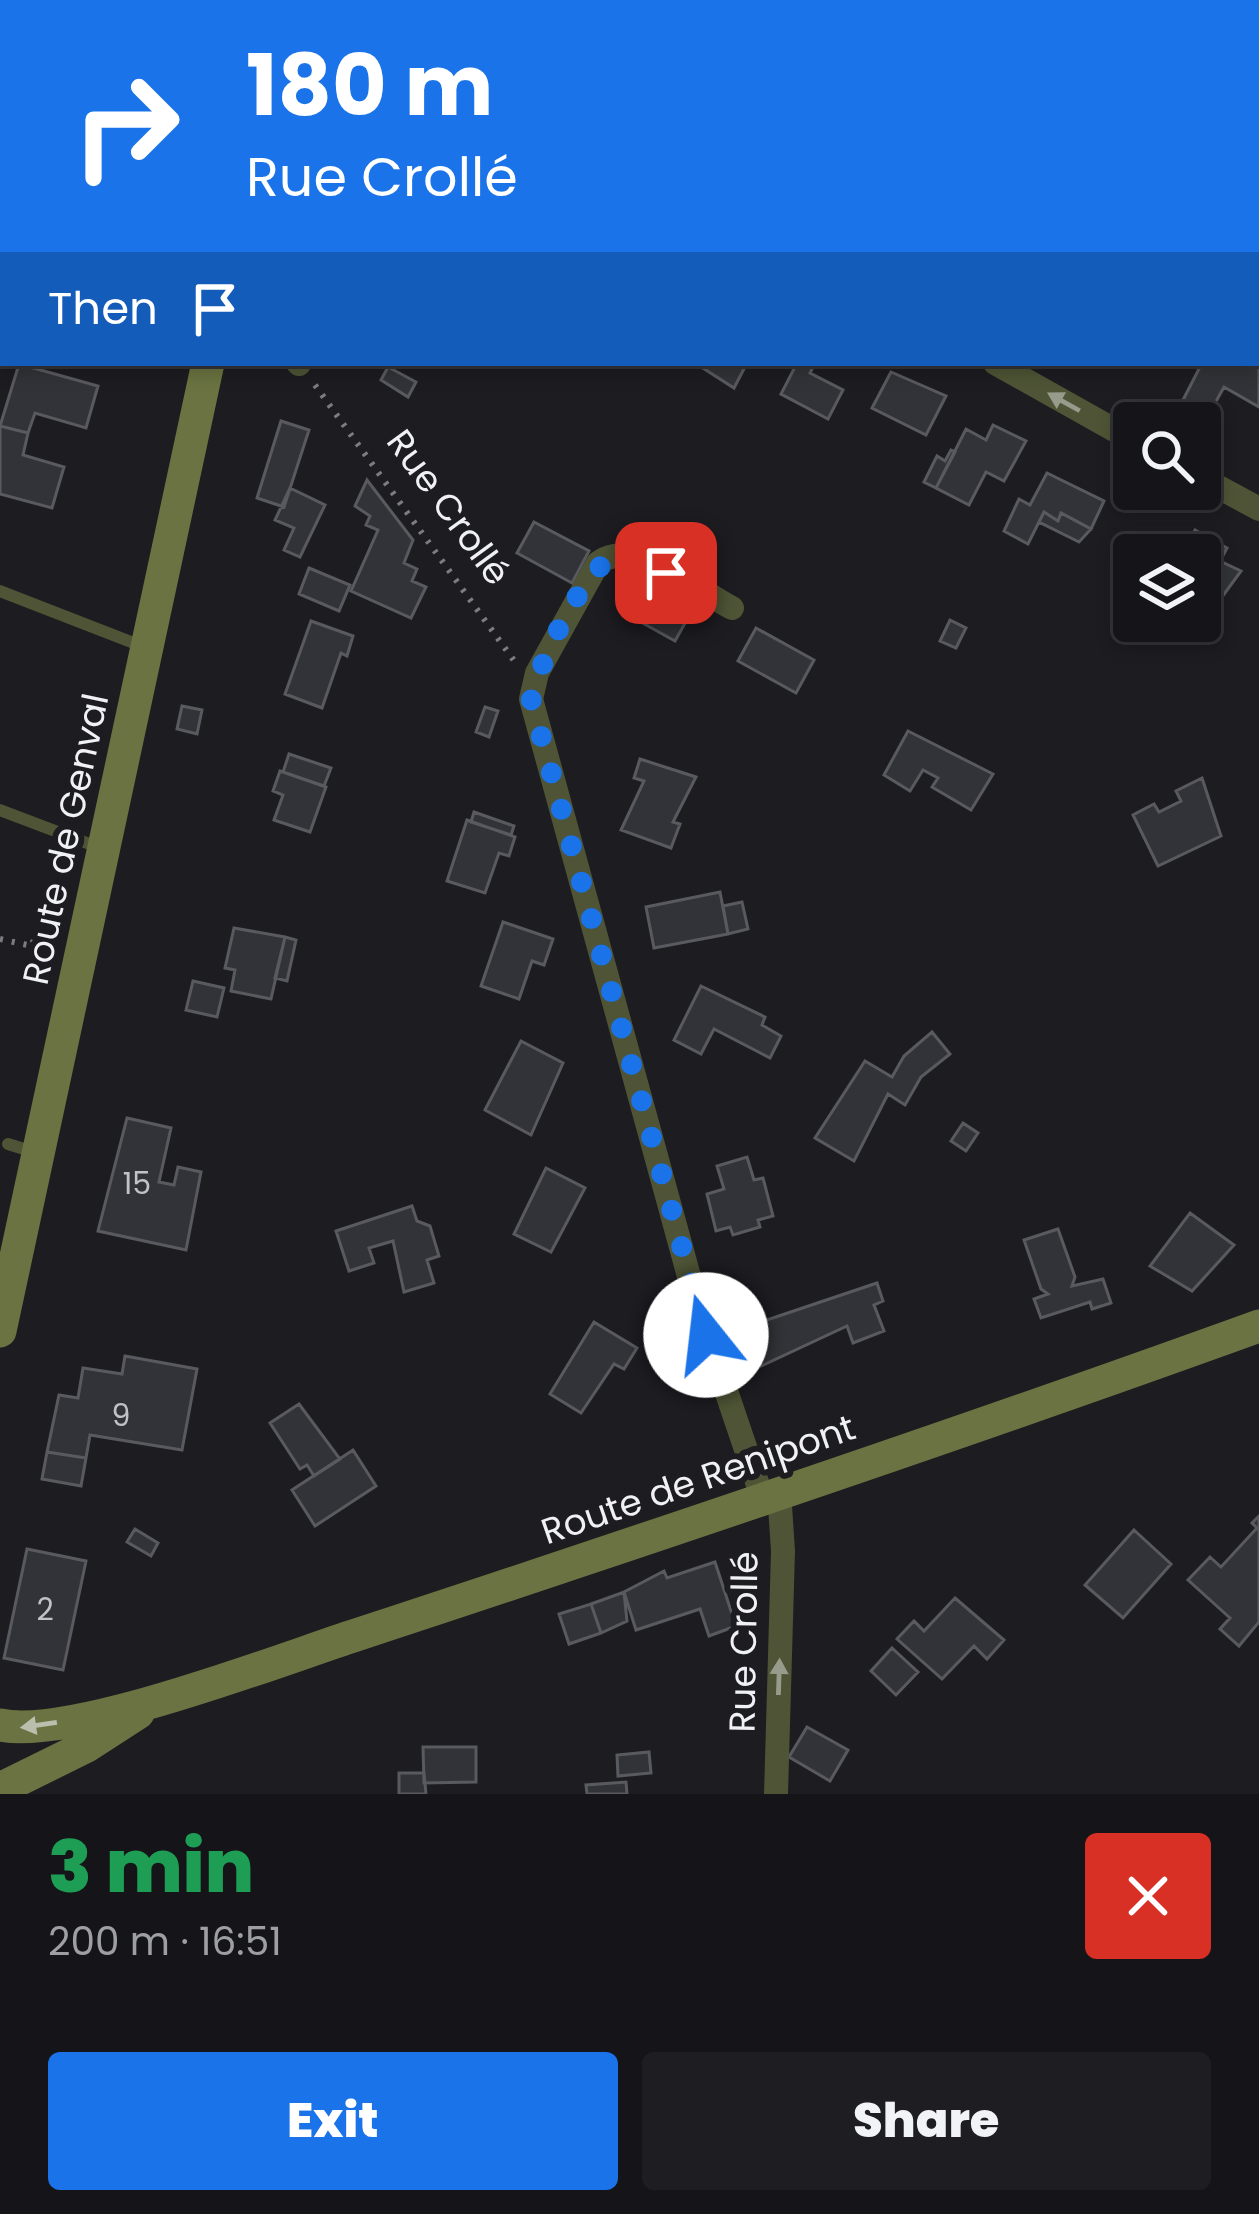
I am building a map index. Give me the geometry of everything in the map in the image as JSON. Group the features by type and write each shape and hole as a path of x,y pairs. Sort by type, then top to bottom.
{"street":[{"name":"Route de Genval","path":"0,1330 23,1149 83,945 207,366"},
{"path":"1000,366 1113,429"},
{"path":"1221,488 1259,509"},
{"path":"531,699 537,673 598,563 609,554 634,555 732,608"},
{"name":"Rue Crollé","path":"531,699 696,1302 771,1494 783,1551 776,1794"},
{"name":"Route de Renipont","path":"0,1725 50,1724 160,1699 1259,1326"},
{"name":"Route de Renipont","path":"0,1789 87,1746 160,1699"}],"lane":[{"path":"0,591 145,647"},
{"path":"0,809 103,849"}],"path":[{"name":"Rue Crollé","path":"300,366 507,649 531,699"},
{"path":"0,939 32,946 35,935 83,945"}],"building":[{"path":"18,366 98,386 86,428 35,413 28,433 0,426"},
{"path":"700,366 745,366 734,388"},
{"path":"795,366 814,366 810,373 843,390 828,419 781,394"},
{"path":"1200,366 1259,367 1259,407 1224,387 1216,402 1183,400"},
{"path":"388,367 416,382 408,397 381,380"},
{"path":"891,372 946,396 926,435 872,408"},
{"path":"281,421 309,430 284,507 257,498"},
{"path":"993,425 1026,441 1004,481 986,472 969,505 936,488 966,429 986,440"},
{"path":"0,426 28,433 23,455 64,467 52,508 0,494"},
{"path":"951,450 955,452 936,488 924,482 937,456 945,461"},
{"path":"1047,473 1104,501 1091,529 1061,513 1058,521 1044,512 1028,544 1004,531 1019,499 1030,505"},
{"path":"367,480 413,540 404,563 417,569 412,581 426,587 411,618 351,591 378,530 366,525 370,516 355,506"},
{"path":"290,488 325,505 300,557 284,550 294,528 275,520"},
{"path":"1044,512 1058,521 1061,513 1091,529 1079,542 1039,522"},
{"path":"534,522 589,551 572,583 517,553"},
{"path":"1221,561 1241,571 1221,598"},
{"path":"309,568 350,585 339,611 299,594"},
{"path":"638,579 693,609 675,641 621,611"},
{"path":"950,620 966,628 956,648 940,641"},
{"path":"311,621 353,636 347,656 341,653 322,708 285,694"},
{"path":"756,628 814,660 796,693 738,661"},
{"path":"182,706 202,710 197,734 177,729"},
{"path":"485,707 498,711 489,737 476,732"},
{"path":"908,731 993,774 971,810 932,787 938,778 923,770 910,791 884,775"},
{"path":"289,754 331,768 324,786 283,772"},
{"path":"640,759 696,777 673,822 680,824 671,848 621,830 644,781 634,778"},
{"path":"280,771 326,787 310,832 274,820 283,795 273,791"},
{"path":"1202,778 1221,836 1158,866 1133,815 1154,804 1159,812 1181,801 1176,791"},
{"path":"474,812 514,826 511,835 471,822"},
{"path":"467,820 515,837 509,856 499,853 485,893 447,881"},
{"path":"720,892 728,934 654,948 646,907"},
{"path":"742,902 748,929 728,934 723,906"},
{"path":"503,922 553,939 544,965 532,961 519,999 481,986"},
{"path":"234,928 285,937 271,999 231,991 235,970 225,968"},
{"path":"285,937 296,940 287,981 275,978"},
{"path":"193,981 224,988 217,1017 186,1010"},
{"path":"701,986 765,1017 762,1025 781,1036 770,1058 714,1029 701,1054 674,1040"},
{"path":"932,1032 950,1054 921,1077 905,1105 888,1094 854,1161 815,1138 865,1061 892,1077 904,1056"},
{"path":"521,1041 563,1063 531,1135 485,1110"},
{"path":"127,1118 171,1128 159,1182 174,1185 178,1167 201,1172 186,1250 98,1231"},
{"path":"963,1123 978,1133 966,1151 951,1141"},
{"path":"747,1157 754,1180 763,1178 773,1216 758,1220 760,1227 733,1235 730,1227 716,1231 707,1194 724,1189 717,1166"},
{"path":"546,1168 585,1188 551,1252 514,1234"},
{"path":"412,1206 417,1221 430,1226 439,1256 427,1260 434,1283 404,1292 393,1241 369,1248 374,1263 349,1271 336,1231"},
{"path":"1190,1213 1234,1245 1192,1291 1150,1266"},
{"path":"1058,1229 1075,1277 1072,1286 1103,1279 1111,1303 1092,1309 1090,1302 1041,1318 1034,1299 1048,1294 1041,1289 1024,1240"},
{"path":"877,1283 883,1301 874,1305 884,1331 853,1343 847,1326 761,1366 749,1326"},
{"path":"594,1322 637,1348 624,1369 614,1364 581,1413 550,1394"},
{"path":"125,1356 197,1369 182,1450 90,1435 86,1458 47,1452 59,1395 78,1398 83,1368 122,1374"},
{"path":"299,1404 340,1459 314,1476 307,1465 300,1469 270,1423"},
{"path":"353,1450 376,1486 315,1526 292,1490"},
{"path":"47,1452 86,1458 81,1486 42,1479"},
{"path":"1259,1516 1259,1622 1239,1646 1220,1629 1230,1618 1188,1580 1210,1557 1221,1567 1257,1528 1252,1523"},
{"path":"135,1529 158,1543 151,1556 127,1542"},
{"path":"1134,1530 1171,1564 1123,1618 1085,1585"},
{"path":"27,1549 86,1561 63,1670 4,1658"},
{"path":"715,1562 736,1626 709,1636 700,1609 636,1630 624,1592 664,1571 667,1578"},
{"path":"624,1592 627,1621 601,1633 591,1604"},
{"path":"955,1598 1004,1640 987,1659 974,1646 942,1679 897,1639 914,1621 924,1631"},
{"path":"591,1604 601,1633 569,1644 559,1614"},
{"path":"892,1648 918,1672 896,1695 871,1671"},
{"path":"807,1727 848,1750 830,1781 789,1757"},
{"path":"423,1747 476,1747 476,1782 424,1783"},
{"path":"649,1752 651,1773 618,1776 617,1755"},
{"path":"399,1773 424,1773 426,1794 399,1794"},
{"path":"626,1782 627,1794 587,1794 586,1785"}],"route":[{"path":"666,573 623,552 609,554 598,563 537,673 531,699 706,1335"}]}
